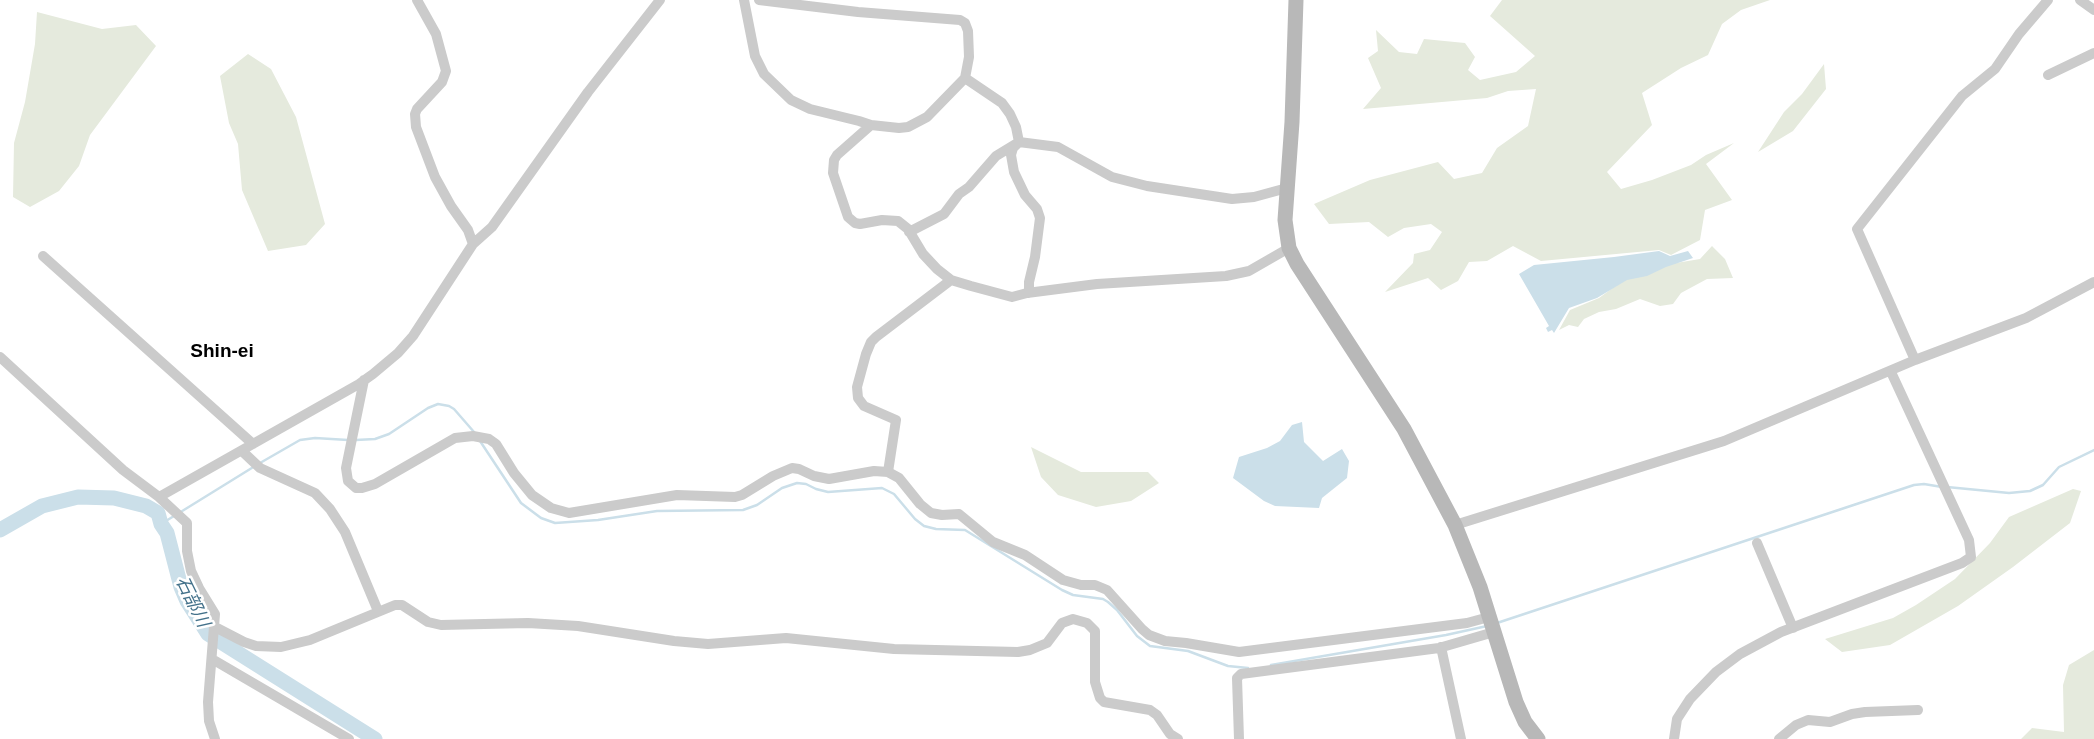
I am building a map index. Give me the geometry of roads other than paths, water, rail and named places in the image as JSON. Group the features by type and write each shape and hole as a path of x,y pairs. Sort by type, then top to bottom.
{"street":[{"path":"417,0 436,34 446,70 442,82 417,109 415,114 416,127 435,176 451,206 468,230 473,244"},
{"path":"159,497 364,380 387,363 406,344 473,244 492,226 588,92 660,0"},
{"path":"744,0 756,56 764,74 791,100 810,109 859,120 871,125 899,128 921,121 965,78 969,57 968,31 965,23 960,20 858,12 759,0"},
{"path":"1296,0 1285,220 1289,248 1297,264 1404,429 1455,526 1477,578 1516,702 1525,722 1538,739"},
{"path":"1915,360 1857,229 1962,96 1995,70 2019,34 2048,0"},
{"path":"2080,0 2094,10"},
{"path":"2048,74 2094,53"},
{"path":"965,78 1002,103 1013,121 1018,142"},
{"path":"871,125 837,155 834,160 833,173 846,212 855,223 898,220 909,232 927,259 951,280 1012,297 1029,293 1135,281 1204,278 1241,273 1289,248"},
{"path":"909,232 948,211 959,194 969,187 996,156 1018,142 1058,147 1112,177 1147,186 1232,199 1287,188"},
{"path":"1018,142 1013,148 1011,156 1014,172 1025,196 1037,210 1040,218 1035,257 1029,282 1029,293"},
{"path":"44,256 253,444"},
{"path":"888,472 896,420 864,406 858,398 857,387 866,354 871,342 876,337 951,280"},
{"path":"1455,526 1724,441 1891,372 1915,360 2026,318 2094,282"},
{"path":"0,357 123,470 159,497 187,524 187,551 191,571 215,614 208,711 215,739"},
{"path":"1674,739 1677,719 1683,709 1716,672 1740,654 1767,639 1793,628 1962,563 1971,557 1969,540 1891,372"},
{"path":"364,380 346,468 348,480 356,488 375,484 455,438 473,436 490,439 496,444 516,478 532,495 551,508 569,513 677,495 735,497 792,468 829,479 874,471 888,472 899,478 920,504 931,513 942,515 959,514 993,542 1025,555 1063,580 1074,584 1095,585 1107,590 1142,629 1149,635 1165,641 1186,642 1239,652 1467,624 1489,616"},
{"path":"242,450 260,468 315,493 330,508 344,532 378,611"},
{"path":"1757,543 1793,628"},
{"path":"215,627 256,646 281,647 310,640 388,606 402,605 434,624 528,623 570,625 674,641 708,644 786,638 894,649 1018,652 1030,650 1046,643 1062,623 1073,619 1086,622 1095,631 1095,682 1100,698 1104,702 1150,710 1157,715 1170,734 1178,739"},
{"path":"1239,739 1237,678 1241,674 1441,648 1494,632"},
{"path":"1441,648 1461,739"},
{"path":"212,659 349,739"},
{"path":"1779,739 1796,725 1808,720 1830,722 1866,712 1918,710"}],"water":[{"path":"1659,251 1670,256 1688,251 1693,258 1647,276 1627,280 1597,298 1569,308 1554,333 1552,330 1548,332 1546,328 1549,326 1519,274 1534,265"},
{"path":"1302,422 1304,442 1323,461 1342,449 1349,461 1347,478 1322,498 1319,508 1275,506 1264,501 1233,478 1239,457 1267,448 1280,441 1292,425"}],"waterway":[{"path":"356,440 375,439 389,434 428,408 438,404 454,409 474,432"},
{"path":"260,463 300,440 315,438 348,440"},
{"path":"480,441 521,503 541,518 555,523 598,520 657,511 743,510 757,505 782,488 797,483 806,484 828,492 882,488 894,494 915,519 924,526 936,529 965,530 1062,590 1073,595 1103,599 1117,610 1137,636 1150,646 1188,651 1228,666 1248,668"},
{"path":"1947,487 2009,493 2030,491 2043,485 2059,467 2094,450"},
{"path":"179,513 255,466"},
{"path":"1497,623 1914,485 1924,484 1942,487"},
{"name":"石部川","path":"0,530 42,506 78,497 114,498 146,506 158,513 161,524 167,533 181,587 187,601 208,634 375,739"},
{"path":"161,524 174,516"},
{"path":"1271,665 1446,635 1487,626"}],"district":[{"name":"Shin-ei","path":"222,352"}]}
